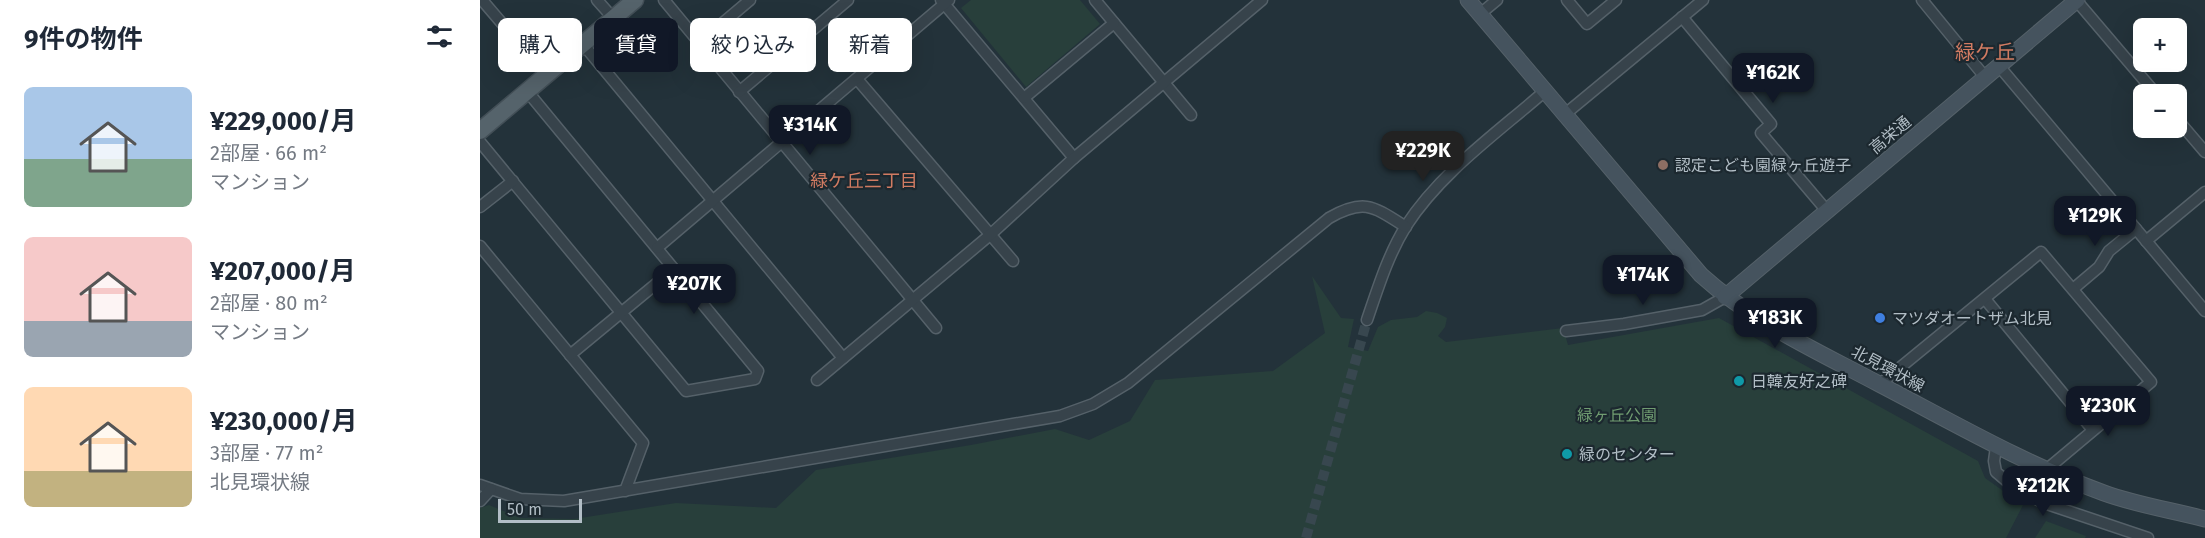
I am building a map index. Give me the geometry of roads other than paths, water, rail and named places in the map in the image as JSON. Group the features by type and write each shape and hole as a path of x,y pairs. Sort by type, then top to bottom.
{"main road":[{"path":"613,18 635,0"},
{"name":"北見環状線","path":"1468,0 1701,275 1725,297 1775,330 1996,447 2046,470 2151,508 2202,515"},
{"name":"高栄通","path":"1725,297 2076,0"},
{"path":"582,44 594,34"},
{"path":"480,131 549,72"}],"street":[{"path":"482,0 546,75"},
{"path":"597,0 613,18"},
{"path":"664,0 690,32"},
{"path":"729,18 750,0"},
{"path":"739,92 848,0"},
{"path":"817,380 990,235 1074,158 1262,0"},
{"path":"1480,14 1497,0"},
{"path":"1567,0 1587,24 1616,0"},
{"path":"1564,115 1702,0"},
{"path":"2076,0 2147,84"},
{"path":"657,248 857,79 945,1 1074,158"},
{"path":"1099,1 1114,23 1191,115"},
{"path":"1925,1 1986,77"},
{"path":"1682,17 1771,124 1761,133 1827,212"},
{"path":"1024,98 1114,23"},
{"path":"582,44 843,358"},
{"path":"2000,66 2205,311"},
{"path":"723,72 936,328"},
{"path":"857,79 1013,261"},
{"path":"480,142 686,391 755,379 759,371 527,91"},
{"path":"1368,320 1386,264 1406,227 1429,196 1459,166 1545,91"},
{"path":"2187,131 2205,152"},
{"path":"480,207 513,181"},
{"path":"2146,241 2205,192"},
{"path":"480,501 485,487 520,499 564,501 1060,416 1094,404 1128,383 1329,218 1347,208 1363,206 1381,211 1406,227"},
{"path":"2073,289 2099,267 2109,251 2136,229"},
{"path":"480,246 643,443 625,491"},
{"path":"1880,384 2041,252 2151,381 2046,470"},
{"path":"570,355 674,269"},
{"path":"1566,331 1624,324 1702,310 1725,297"},
{"path":"1985,299 2093,430"},
{"path":"1996,447 1994,461 1996,472 2016,489 2044,502 2148,538"}],"tunnel":[{"path":"1306,538 1367,320"}],"place":[{"name":"認定こども園緑ヶ丘遊子","path":"1663,165"},
{"name":"マツダオートザム北見","path":"1880,318"},
{"name":"日韓友好之碑","path":"1739,381"},
{"name":"緑のセンター","path":"1567,454"}],"district":[{"name":"緑ケ丘","path":"1985,52"},
{"name":"緑ケ丘三丁目","path":"864,181"}],"park label":[{"name":"緑ヶ丘公園","path":"1617,415"}]}
